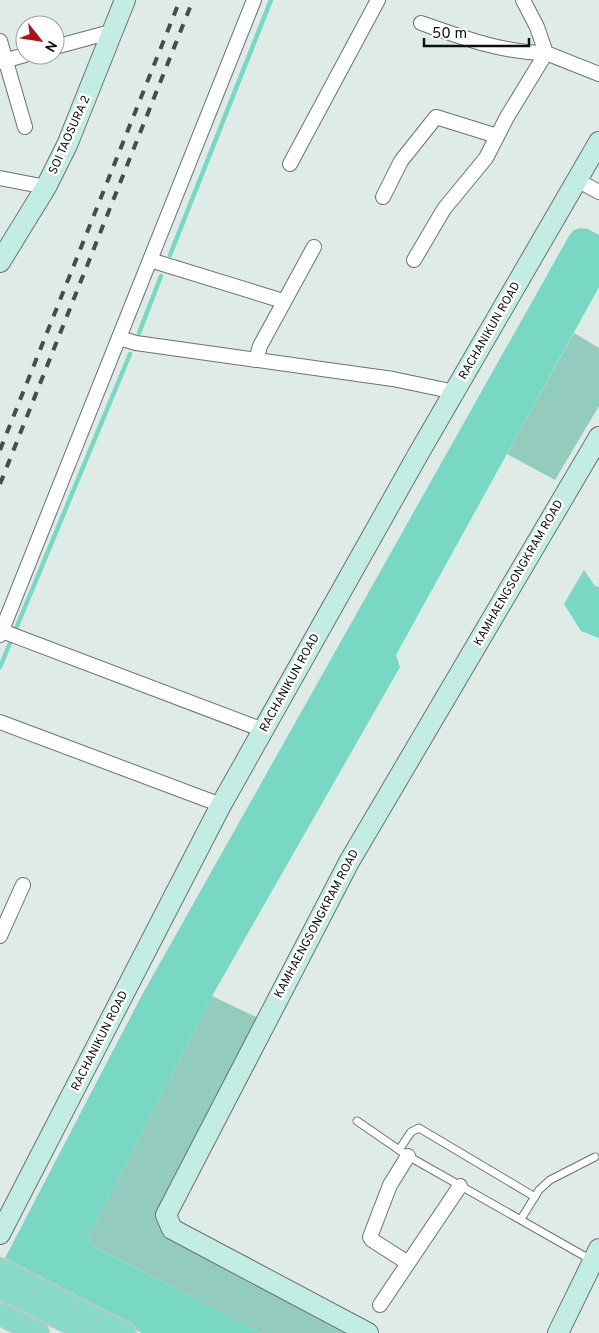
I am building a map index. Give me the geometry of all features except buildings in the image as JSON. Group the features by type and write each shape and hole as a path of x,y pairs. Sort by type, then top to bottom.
{"main road":[{"path":"0,1269 125,1333"},
{"path":"0,1288 89,1333"},
{"path":"0,1314 38,1333"}],"street":[{"name":"SOI TAOSURA 2","path":"0,262 46,187 67,145 125,0"},
{"path":"254,0 119,338 6,634 263,730"},
{"path":"290,164 378,0"},
{"path":"414,260 444,209 486,158 546,53 537,27 522,0"},
{"path":"421,23 470,39 524,53 546,53 599,74"},
{"path":"65,44 114,31"},
{"path":"0,41 3,61 25,127"},
{"path":"383,197 401,161 436,117 497,136"},
{"name":"RACHANIKUN ROAD","path":"0,1234 221,805 454,392 599,142"},
{"path":"0,178 46,187"},
{"path":"578,180 599,192"},
{"path":"256,360 260,346 283,301 314,247"},
{"path":"150,260 283,301"},
{"path":"119,338 136,343 393,379 454,392"},
{"name":"KAMHAENGSONGKRAM ROAD","path":"368,1333 172,1228 166,1215 349,862 599,437"},
{"path":"0,722 221,805"},
{"path":"0,936 23,886"},
{"path":"404,1153 370,1236 372,1240 408,1263"},
{"path":"380,1305 460,1186"},
{"path":"558,1333 596,1255"}],"lane":[{"path":"357,1121 404,1153 460,1186 521,1219 596,1255"},
{"path":"404,1153 411,1132 419,1128 536,1197"},
{"path":"521,1219 550,1180 595,1157"}],"shaded area":[{"path":"580,228 588,229 599,235 599,287 396,655 400,667 212,996 88,1237 93,1246 261,1333 142,1333 7,1263 5,1258 142,995 569,236 574,230"},
{"path":"574,333 599,348 599,406 555,480 507,454"},
{"path":"584,570 595,586 599,587 599,638 581,631 564,604"},
{"path":"212,996 258,1018 160,1221 362,1333 261,1333 93,1246 88,1237"}],"waterway":[{"path":"170,255 271,0"},
{"path":"139,333 161,276"},
{"path":"0,667 130,354"}],"railway":[{"path":"0,450 180,0"},
{"path":"0,484 193,0"}]}
